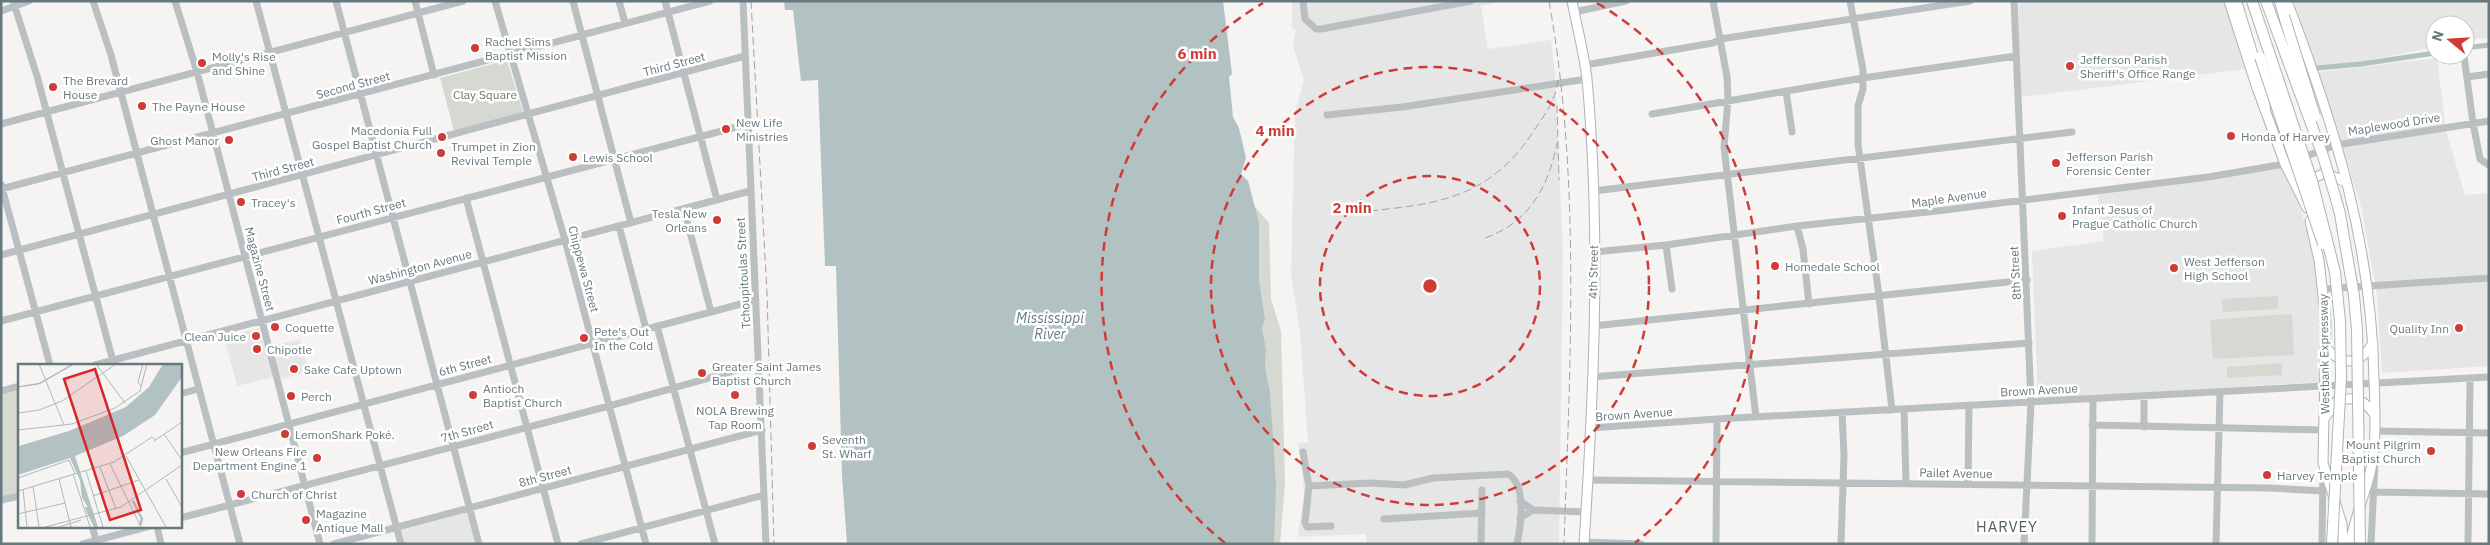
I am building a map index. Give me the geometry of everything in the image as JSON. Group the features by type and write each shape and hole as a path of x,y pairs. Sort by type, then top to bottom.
{"highway":[{"path":"2236,1 2262,86 2265,109"},
{"path":"2241,1 2327,259 2335,272"},
{"name":"Westbank Expressway","path":"2252,1 2312,181 2335,272 2340,321 2341,378 2332,544"},
{"path":"2266,1 2323,156 2336,199"},
{"path":"2280,1 2332,173 2354,296 2357,330 2360,544"}],"main road":[{"name":"4th Street","path":"1572,1 1585,65 1594,191 1589,480 1584,543"},
{"name":"Westbank Expressway","path":"2229,1 2285,164 2303,199 2313,229 2324,289 2326,348 2323,463"},
{"path":"2287,1 2336,145 2361,241 2368,287 2374,342 2374,450 2350,544"},
{"path":"2303,199 2309,180 2319,175 2325,173 2346,182"},
{"path":"2326,348 2334,358 2349,362 2366,354 2374,342"},
{"path":"2325,418 2331,407 2343,400 2362,401 2375,416"},
{"path":"2323,463 2342,524 2343,544"}],"street":[{"path":"1,11 14,4 30,1"},
{"path":"93,1 121,92 240,544"},
{"name":"Magazine Street","path":"175,1 197,72 320,544"},
{"path":"256,1 401,544"},
{"path":"336,1 479,544"},
{"path":"415,1 434,75"},
{"path":"1,124 463,1"},
{"name":"Chippewa Street","path":"495,1 565,240 646,544"},
{"path":"573,1 630,223"},
{"path":"619,1 625,23"},
{"path":"665,1 717,200"},
{"name":"Second Street","path":"2,187 63,173 710,1"},
{"name":"Tchoupitoulas Street","path":"743,1 766,544"},
{"path":"1303,1 1305,19 1316,29 1471,1"},
{"path":"1574,12 1626,1"},
{"path":"1713,1 1727,77 1728,100 1724,147 1756,417"},
{"path":"1850,1 1863,78 1863,90 1858,106 1860,159 1879,296 1892,410"},
{"path":"1585,65 1713,43 1720,39 1970,1"},
{"name":"8th Street","path":"2014,1 2031,402 2024,544"},
{"path":"14,4 63,173 113,362"},
{"name":"Third Street","path":"1,255 683,74 744,56"},
{"path":"1652,114 1863,78 2016,56"},
{"path":"2465,65 2472,123 2480,159 2487,165"},
{"path":"2467,77 2489,74"},
{"path":"1327,115 1402,107 1586,80"},
{"path":"1786,91 1792,132"},
{"name":"Maplewood Drive","path":"2305,156 2336,145 2489,121"},
{"name":"Fourth Street","path":"1,321 748,124"},
{"path":"1594,191 2020,140 2072,132"},
{"name":"Maple Avenue","path":"1594,252 1666,245 1797,226 1868,219 2208,176 2285,164 2305,156"},
{"path":"2,187 50,364"},
{"name":"Washington Avenue","path":"113,362 187,340 750,192"},
{"path":"466,198 558,544"},
{"path":"684,209 711,312"},
{"path":"619,226 646,329"},
{"path":"1797,226 1803,249 1809,304"},
{"path":"1666,245 1672,289"},
{"path":"2324,289 2489,278"},
{"path":"1593,326 1744,312 2027,280"},
{"name":"6th Street","path":"181,452 756,300"},
{"path":"657,326 715,544"},
{"path":"1591,377 2029,343"},
{"name":"7th Street","path":"181,518 609,406 759,364"},
{"name":"Brown Avenue","path":"1590,428 1717,419 2489,377"},
{"path":"2468,544 2470,378"},
{"path":"1,391 18,386"},
{"path":"181,394 198,389"},
{"path":"2216,544 2220,392"},
{"path":"2144,396 2144,427"},
{"path":"2092,544 2093,399"},
{"path":"1968,484 1969,406"},
{"path":"1904,409 1906,483"},
{"path":"1840,544 1843,482 1842,412"},
{"path":"1716,544 1717,419"},
{"path":"2092,425 2325,430"},
{"name":"8th Street","path":"334,544 762,430"},
{"path":"2375,431 2489,433"},
{"path":"2371,544 2374,450"},
{"path":"1304,452 1308,486 1305,522 1307,527 1331,526"},
{"name":"Westbank Expressway","path":"2322,544 2323,463"},
{"path":"1308,486 1370,483 1404,485 1433,478 1508,474 1514,478 1520,501 1517,544"},
{"name":"Pailet Avenue","path":"1589,480 1843,482 2217,489 2269,488 2322,491"},
{"path":"1482,490 1482,544"},
{"path":"2374,492 2489,494"},
{"path":"581,544 764,495"},
{"path":"1,500 18,496"},
{"path":"1520,501 1533,510 1586,512"},
{"path":"1520,518 1533,510"},
{"path":"1384,519 1482,513"},
{"path":"92,528 96,542"},
{"path":"83,544 143,528"},
{"path":"157,528 161,544"},
{"path":"1584,543 1641,544"}],"shaded area":[{"path":"1292,1 1505,1 1481,6 1488,49 1551,40 1555,75 1563,253 1559,544 1366,544 1366,534 1298,537 1304,491 1298,443 1308,443 1300,331 1291,275 1295,113 1304,80 1293,46 1296,30 1292,28"},
{"path":"2018,1 2224,1 2245,69 2021,97"},
{"path":"2294,1 2489,1 2489,37 2475,39 2475,15 2425,15 2425,49 2356,63 2316,67"},
{"path":"2425,59 2425,65 2438,65 2446,131 2465,195 2489,193 2489,366 2382,373 2377,295 2361,206 2318,72"},
{"name":"West Jefferson High School","path":"2288,166 2312,249 2318,285 2322,335 2320,382 2038,399 2032,251 2104,241 2097,194"},
{"path":"259,328 265,347 300,339 309,372 281,379 280,375 237,386 224,337"},
{"path":"467,512 475,544 405,544 401,530"}],"green space":[{"name":"Clay Square","path":"507,60 523,112 454,131 440,78"},
{"path":"1254,206 1269,223 1271,299 1281,331 1285,483 1280,544 1274,544 1270,392 1265,367 1266,349 1262,328 1265,319 1259,279 1259,222"},
{"path":"2278,296 2278,309 2223,312 2222,299"},
{"path":"2292,315 2294,355 2213,359 2210,320"},
{"path":"2282,363 2282,375 2227,378 2227,367"},
{"path":"18,389 18,492 1,497 1,393"}],"water":[{"name":"Mississippi River","path":"784,1 1223,1 1232,74 1229,77 1233,117 1239,128 1246,158 1241,174 1248,181 1259,222 1259,279 1265,319 1262,328 1266,349 1265,367 1270,392 1276,485 1274,544 847,544 842,475 836,266 825,266 818,80 801,81 793,10 785,10"}],"waterway":[{"path":"2475,47 2489,45"},
{"path":"2317,68 2425,54"}],"railway":[{"path":"751,1 767,293 774,544"},
{"path":"1549,1 1559,68 1566,136 1571,272 1564,544"},
{"path":"1334,215 1420,204 1446,199 1470,190 1492,176 1513,158 1545,114 1552,101 1558,80"},
{"path":"1557,105 1559,180"},
{"path":"1485,238 1514,223 1535,201 1549,174 1557,143"}],"place":[{"name":"Rachel Sims Baptist Mission","path":"475,48"},
{"name":"Molly's Rise and Shine","path":"202,63"},
{"name":"Jefferson Parish Sheriff's Office Range","path":"2070,66"},
{"name":"The Brevard House","path":"53,87"},
{"name":"The Payne House","path":"142,106"},
{"name":"New Life Ministries","path":"726,129"},
{"name":"Honda of Harvey","path":"2231,136"},
{"name":"Macedonia Full Gospel Baptist Church","path":"442,137"},
{"name":"Ghost Manor","path":"229,140"},
{"name":"Trumpet in Zion Revival Temple","path":"441,153"},
{"name":"Lewis School","path":"573,157"},
{"name":"Jefferson Parish Forensic Center","path":"2056,163"},
{"name":"Tracey's","path":"241,202"},
{"name":"Infant Jesus of Prague Catholic Church","path":"2062,216"},
{"name":"Tesla New Orleans","path":"717,220"},
{"name":"Homedale School","path":"1775,266"},
{"name":"West Jefferson High School","path":"2174,268"},
{"name":"Coquette","path":"275,327"},
{"name":"Quality Inn","path":"2459,328"},
{"name":"Clean Juice","path":"256,336"},
{"name":"Pete's Out In the Cold","path":"584,338"},
{"name":"Chipotle","path":"257,349"},
{"name":"Sake Cafe Uptown","path":"294,369"},
{"name":"Greater Saint James Baptist Church","path":"702,373"},
{"name":"Antioch Baptist Church","path":"473,395"},
{"name":"NOLA Brewing Tap Room","path":"735,395"},
{"name":"Perch","path":"291,396"},
{"name":"LemonShark Poké.","path":"285,434"},
{"name":"Seventh St. Wharf","path":"812,446"},
{"name":"Mount Pilgrim Baptist Church","path":"2431,451"},
{"name":"New Orleans Fire Department Engine 1","path":"317,458"},
{"name":"Harvey Temple","path":"2267,475"},
{"name":"Church of Christ","path":"241,494"},
{"name":"Magazine Antique Mall","path":"306,520"}],"district":[{"name":"HARVEY","path":"2007,526"}]}
